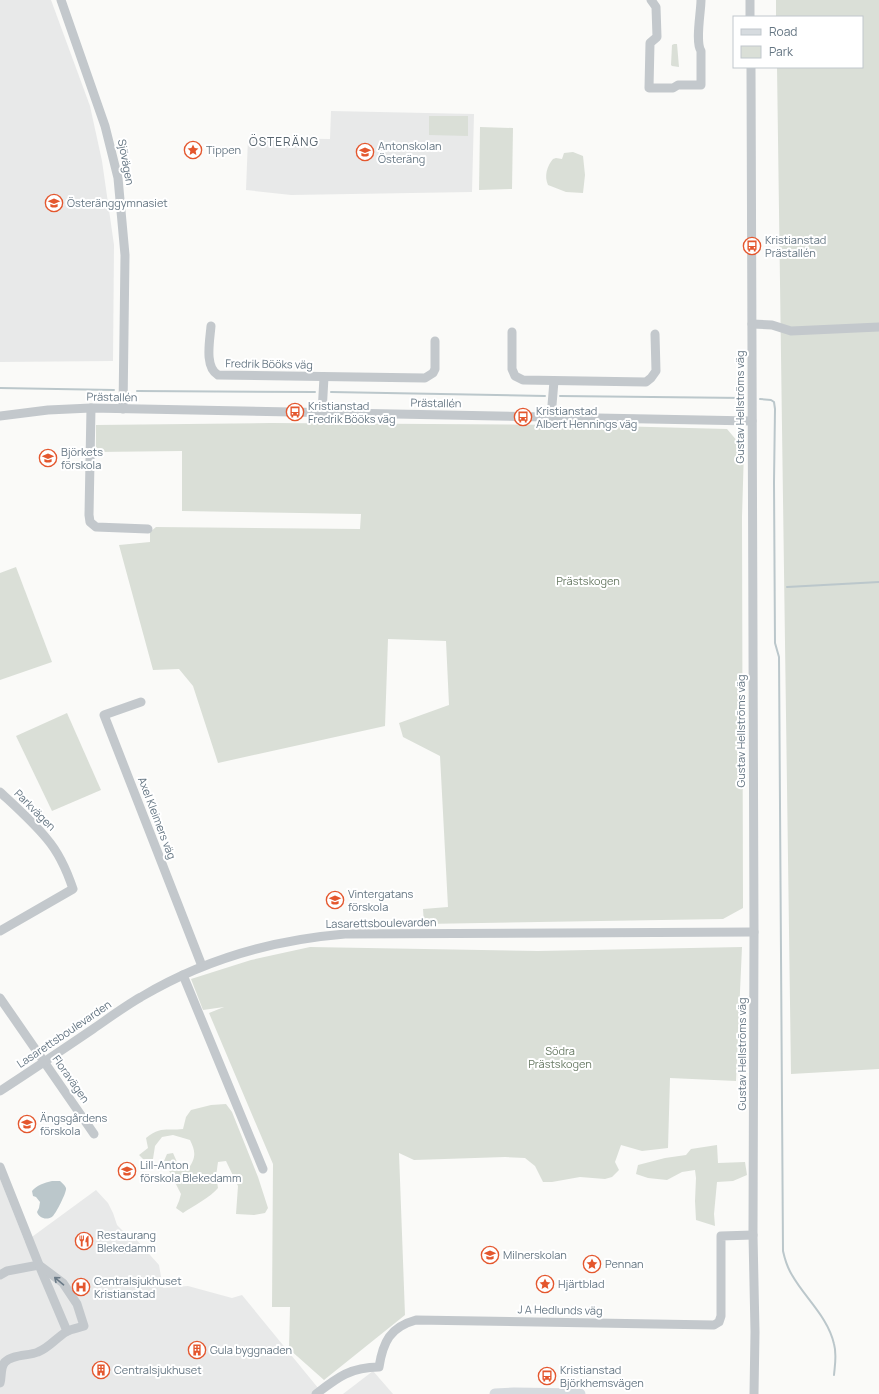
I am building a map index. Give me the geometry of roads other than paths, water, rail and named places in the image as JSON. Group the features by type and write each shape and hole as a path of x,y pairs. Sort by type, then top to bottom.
{"main road":[{"path":"496,1394 580,1394"}],"street":[{"name":"Sjövägen","path":"61,0 105,126 119,183 125,255 123,409"},
{"path":"651,0 656,7 657,37 650,42 649,88 673,88 678,85 701,85 701,51 699,47 699,29 702,0"},
{"path":"750,0 750,16"},
{"name":"Gustav Hellströms väg","path":"751,68 754,1394"},
{"path":"752,324 772,325 790,331 879,327"},
{"name":"Fredrik Bööks väg","path":"211,326 209,362 212,370 218,375 425,378 433,373 435,369 435,340"},
{"path":"512,332 512,369 515,376 523,380 554,381 594,380 646,382 656,371 655,334"},
{"name":"Fredrik Bööks väg","path":"322,413 324,377"},
{"path":"551,417 554,381"},
{"name":"Prästallén","path":"0,416 48,410 91,408 752,421"},
{"path":"91,408 90,522 96,527 148,529"},
{"name":"Axel Kleimers väg","path":"141,702 104,715 202,966"},
{"name":"Parkvägen","path":"0,792 48,840 67,871 73,888 0,931"},
{"name":"Lasarettsboulevarden","path":"0,1091 140,997 202,966 267,945 345,934 754,932"},
{"path":"183,975 263,1169"},
{"name":"Floravägen","path":"0,998 94,1134"},
{"path":"0,1168 67,1331"},
{"name":"J A Hedlunds väg","path":"316,1394 347,1372 367,1367 379,1367 388,1337 397,1329 416,1320 714,1325 719,1322 721,1316 721,1236 753,1235"},
{"path":"0,1275 7,1271 39,1265 63,1283 77,1304 84,1326 67,1331 47,1348 38,1353 8,1360 2,1368 0,1383"}],"waterway":[{"path":"0,388 114,390"},
{"path":"137,391 315,392"},
{"path":"331,392 545,396"},
{"path":"560,396 744,398"},
{"path":"760,399 771,400 774,402 775,409 775,643 779,657 783,1251 790,1272 822,1316 831,1334 836,1359 834,1375"},
{"path":"787,587 879,582"}],"place":[{"name":"Tippen","path":"193,150"},
{"name":"Antonskolan Österäng","path":"365,152"},
{"name":"Österänggymnasiet","path":"54,203"},
{"name":"Kristianstad Prästallén","path":"752,246"},
{"name":"Kristianstad Fredrik Bööks väg","path":"295,412"},
{"name":"Kristianstad Albert Hennings väg","path":"523,417"},
{"name":"Björkets förskola","path":"48,458"},
{"name":"Vintergatans förskola","path":"335,900"},
{"name":"Ängsgårdens förskola","path":"27,1124"},
{"name":"Lill-Anton förskola Blekedamm","path":"127,1171"},
{"name":"Restaurang Blekedamm","path":"84,1241"},
{"name":"Milnerskolan","path":"490,1255"},
{"name":"Pennan","path":"592,1264"},
{"name":"Hjärtblad","path":"545,1284"},
{"name":"Centralsjukhuset Kristianstad","path":"81,1287"},
{"name":"Gula byggnaden","path":"197,1350"},
{"name":"Centralsjukhuset","path":"101,1370"},
{"name":"Kristianstad Björkhemsvägen","path":"547,1376"}],"district":[{"name":"ÖSTERÄNG","path":"284,142"}],"park label":[{"name":"Prästskogen","path":"588,581"},
{"name":"Södra Prästskogen","path":"560,1057"}]}
